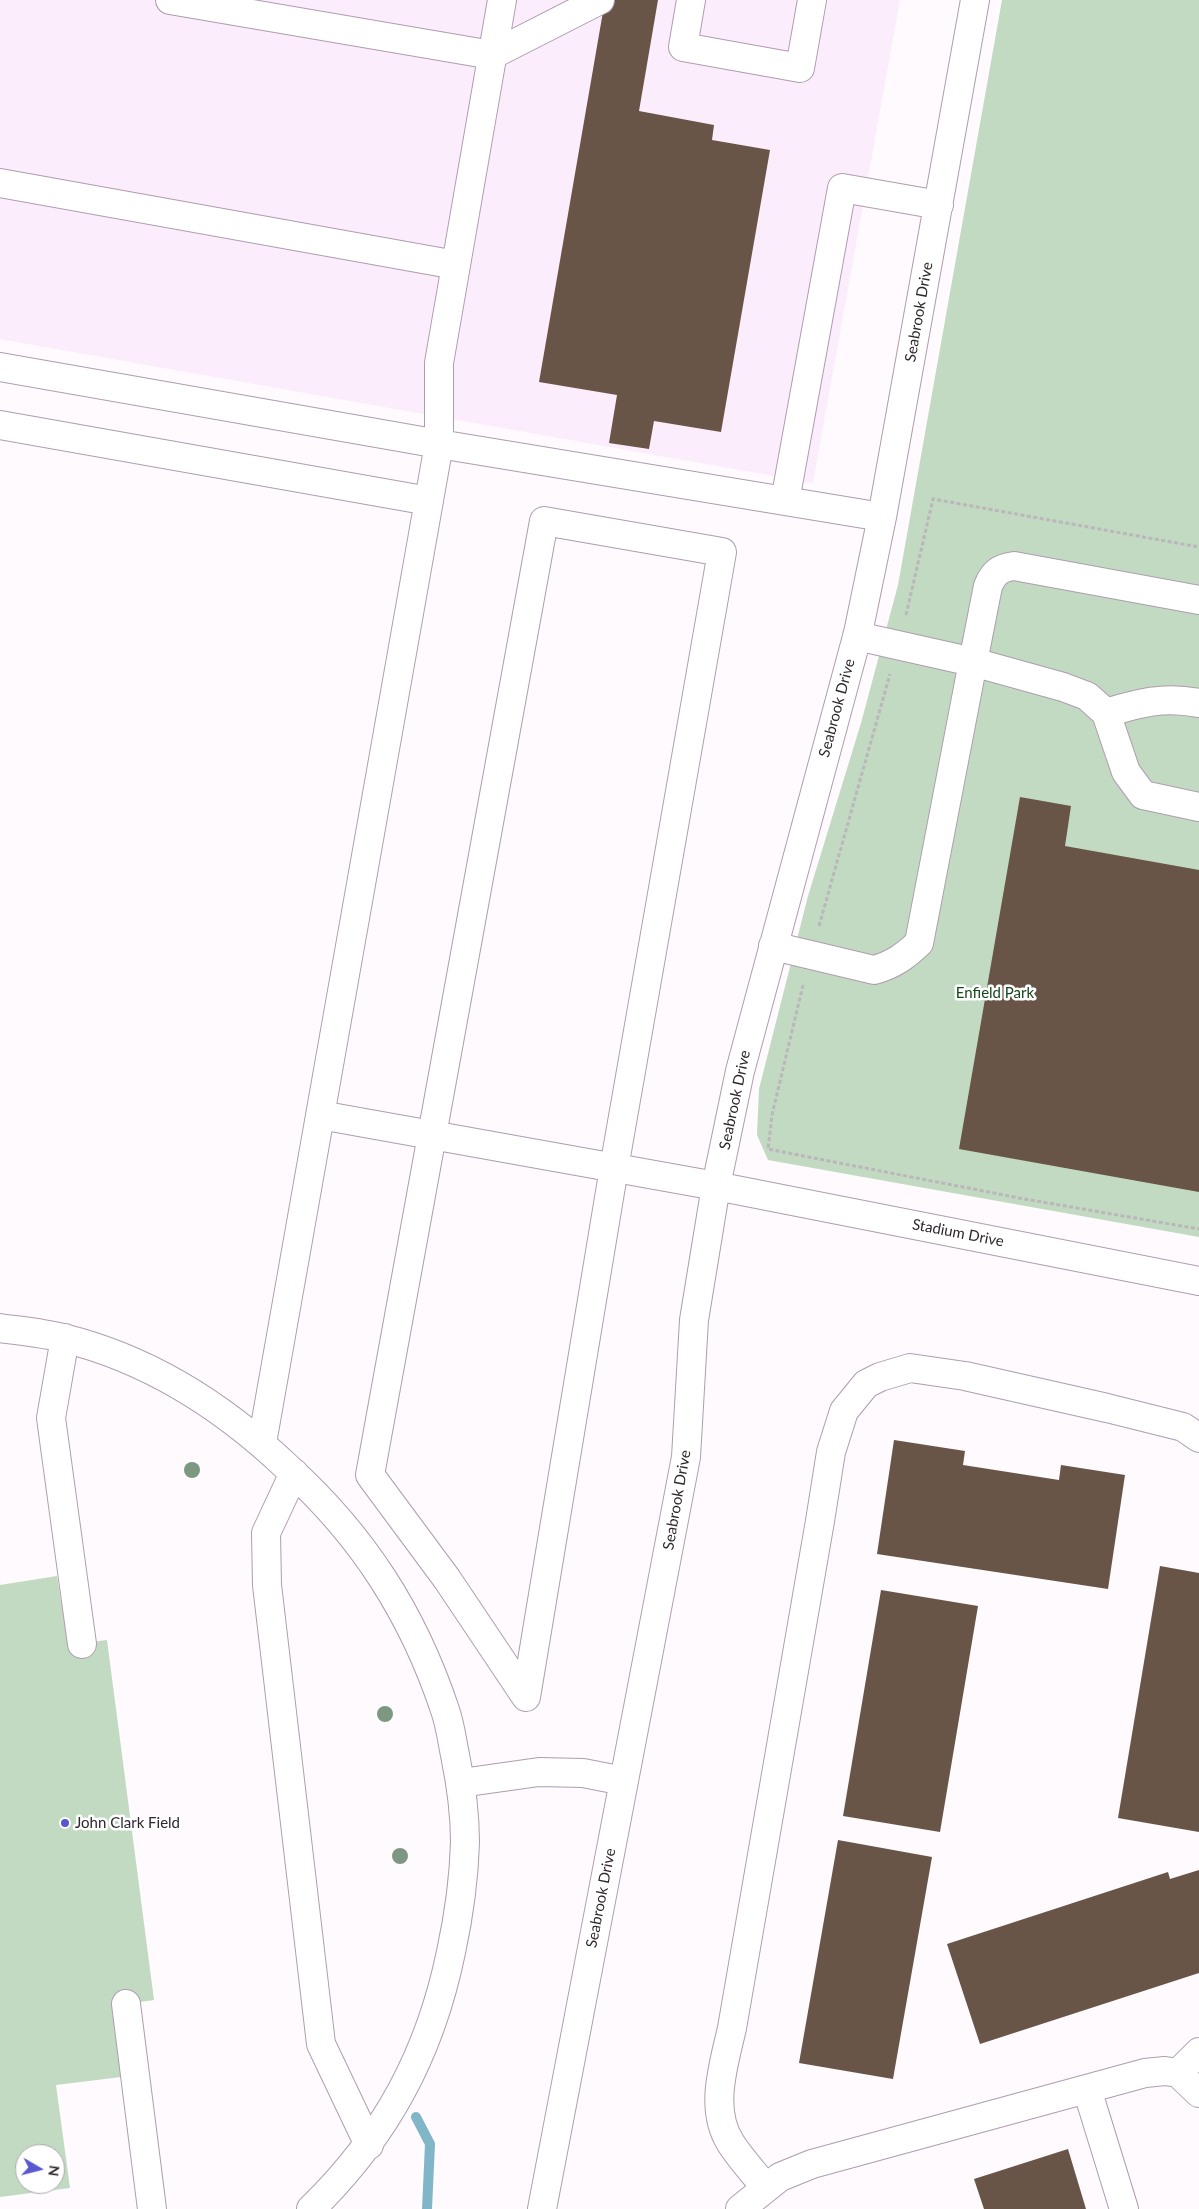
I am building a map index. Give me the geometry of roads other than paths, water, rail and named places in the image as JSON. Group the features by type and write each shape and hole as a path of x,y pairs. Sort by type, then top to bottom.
{"street":[{"path":"170,0 492,55 600,0"},
{"path":"262,1443 439,444 439,363 502,0"},
{"path":"691,0 683,47 800,68 812,0"},
{"name":"Seabrook Drive","path":"542,2209 686,1457 694,1320 716,1186 740,1071 857,636 882,517 975,0"},
{"path":"0,182 456,265"},
{"path":"785,501 842,188 939,205"},
{"path":"0,367 439,444 882,517"},
{"path":"0,425 429,501"},
{"path":"544,521 722,552 614,1168 526,1697 447,1579 370,1475 544,521"},
{"path":"773,946 874,970 889,966 906,956 919,943 988,586 993,575 1002,568 1014,566 1199,600"},
{"path":"857,636 973,662 1087,696 1106,713 1126,772 1143,794 1199,807"},
{"path":"1106,713 1145,701 1181,699 1199,703"},
{"name":"Stadium Drive","path":"320,1115 716,1186 1199,1281"},
{"path":"0,1328 65,1338 120,1356 176,1383 211,1405 262,1443 321,1499 357,1542 402,1607 423,1652 446,1712 461,1783 465,1839 461,1905 447,1972 432,2024 410,2076 369,2145 311,2209"},
{"path":"65,1338 51,1418 82,1644"},
{"path":"766,2188 729,2141 719,2113 721,2078 831,1452 844,1411 866,1384 880,1377 910,1368 965,1376 1107,1408 1183,1428 1199,1438"},
{"path":"294,1473 266,1533 267,1585 321,2044 369,2145"},
{"path":"461,1783 539,1772 583,1773 624,1781"},
{"path":"126,2004 152,2209"},
{"path":"1178,2073 1199,2052"},
{"path":"740,2209 780,2177 812,2164 1145,2073 1165,2071 1178,2073 1199,2093"},
{"path":"1087,2089 1124,2209"}],"waterway":[{"path":"416,2117 430,2144 427,2209"}],"place":[{"name":"John Clark Field","path":"65,1823"}],"park label":[{"name":"Enfield Park","path":"995,993"}]}
